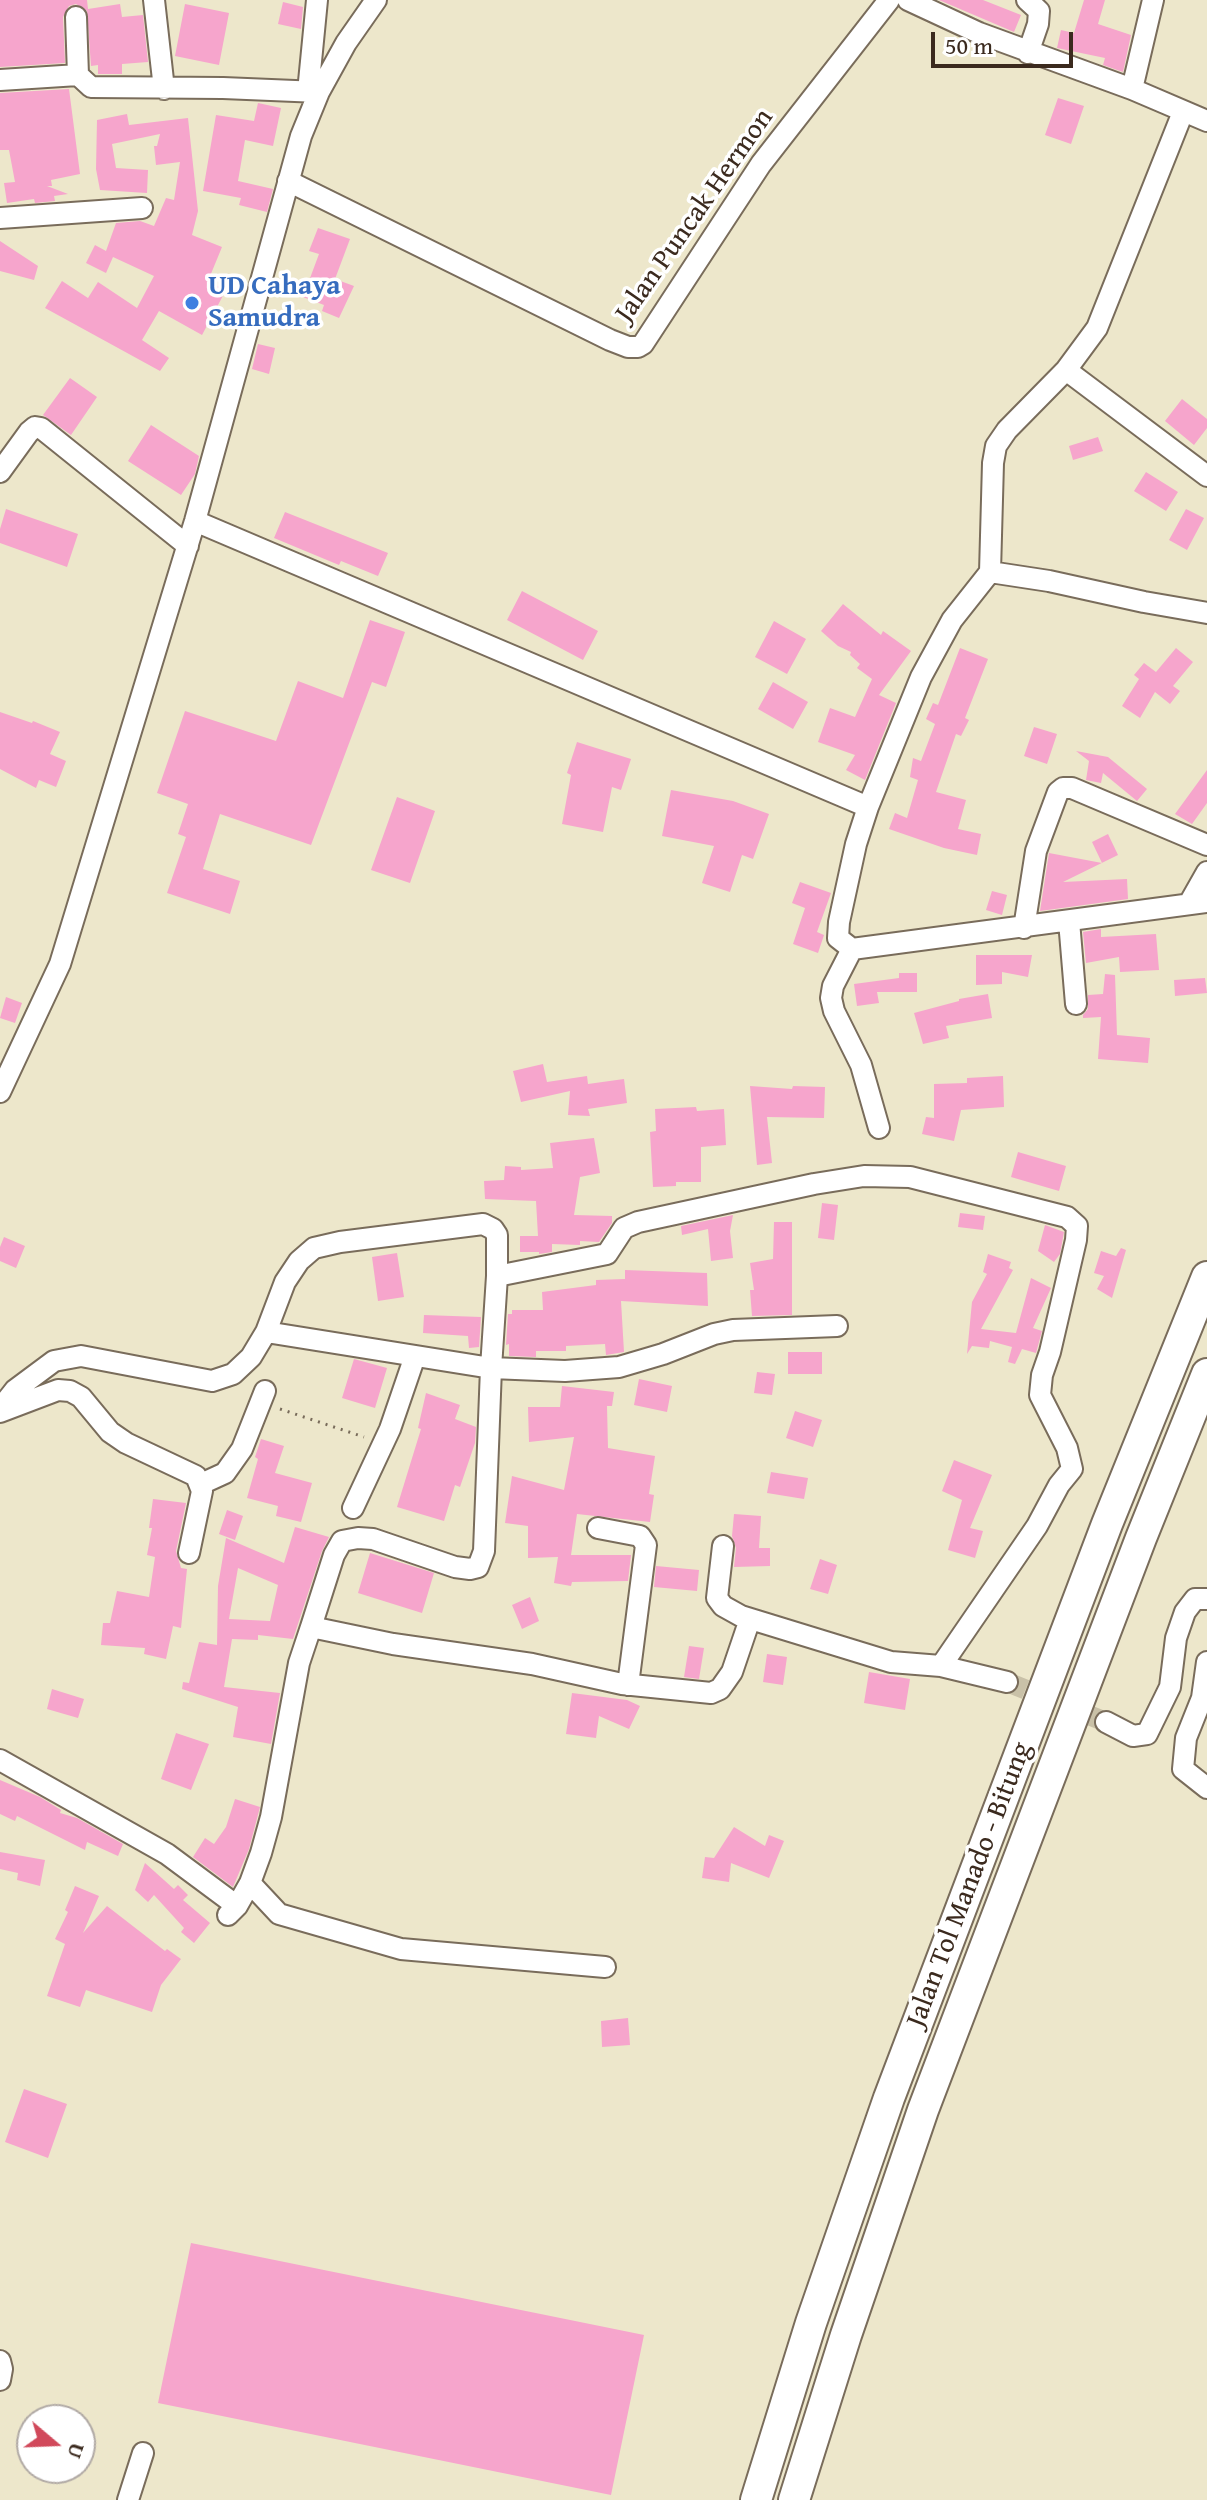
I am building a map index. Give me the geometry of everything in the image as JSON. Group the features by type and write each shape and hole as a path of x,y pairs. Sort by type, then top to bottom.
{"highway":[{"name":"Jalan Tol Manado - Bitung","path":"756,2500 811,2323 889,2098 1107,1524 1207,1277"},
{"name":"Jalan Tol Manado - Bitung","path":"794,2500 846,2335 923,2110 1141,1538 1207,1374"}],"street":[{"path":"154,0 164,89"},
{"path":"2,1084 60,964 188,546 313,92 317,0"},
{"path":"313,92 376,0"},
{"name":"Jalan Puncak Hermon","path":"288,181 610,340 628,347 638,347 643,344 761,164 889,0"},
{"path":"908,0 1028,53 1132,89 1207,121"},
{"path":"1027,0 1039,11 1028,53"},
{"path":"1132,89 1153,0"},
{"path":"76,17 78,75 91,87 313,92"},
{"path":"0,80 78,75"},
{"path":"1183,112 1097,328 1066,370 1007,430 996,446 990,572 952,620 936,647 868,807 856,844 838,938 852,949 1199,902 1207,872"},
{"path":"0,218 142,208"},
{"path":"1066,370 1207,476"},
{"path":"0,472 29,432 35,427 41,428 188,546"},
{"path":"195,521 868,807"},
{"path":"990,572 1207,613"},
{"path":"1024,928 1036,851 1058,792 1063,788 1072,788 1207,845"},
{"path":"1069,921 1076,1004"},
{"path":"852,949 833,986 831,998 834,1011 861,1065 879,1128"},
{"path":"497,1276 607,1254 624,1228 638,1222 738,1199 864,1176 910,1177 1067,1217 1077,1226 1076,1240 1042,1375 1040,1395 1067,1448 1072,1469 1059,1485 1037,1526 941,1666"},
{"path":"0,1410 8,1388 54,1361 81,1356 212,1381 233,1374 251,1357 266,1332 285,1282 299,1261 314,1248 483,1224 497,1235 484,1551 478,1567 455,1567 373,1539 342,1541 334,1555 299,1663 271,1817 261,1853 250,1883 233,1910 167,1854 0,1760"},
{"path":"266,1332 491,1368 565,1371 619,1367 733,1330 837,1326"},
{"path":"353,1508 383,1443 415,1356"},
{"path":"0,1410 58,1390 70,1391 81,1397 110,1432 151,1456 196,1476 201,1484 189,1553"},
{"path":"201,1484 225,1473 242,1449 263,1397"},
{"path":"598,1528 640,1536 646,1545 628,1685"},
{"path":"723,1546 717,1598 723,1606 750,1619 891,1662 941,1666 1007,1682"},
{"path":"1106,1722 1133,1736 1147,1734 1170,1687 1176,1638 1185,1612 1195,1599 1207,1599"},
{"path":"311,1627 393,1644 532,1664 628,1685 711,1693 720,1689 732,1672 750,1619"},
{"path":"1207,1662 1202,1698 1186,1738 1183,1769 1207,1788"},
{"path":"250,1883 279,1914 401,1949 605,1967"},
{"path":"0,2361 0,2380"},
{"path":"128,2500 143,2453"}],"path":[{"path":"263,1397 383,1443"}],"building":[{"path":"0,0 87,0 88,9 120,4 122,17 143,15 148,62 122,64 122,74 98,74 98,65 91,66 87,11 76,4 69,6 63,17 65,63 0,67"},
{"path":"939,0 983,0 1021,15 1014,32"},
{"path":"1084,0 1105,0 1098,24 1131,35 1123,72 1103,65 1105,58 1057,48 1061,30 1074,33"},
{"path":"283,2 303,7 301,29 278,24"},
{"path":"185,4 229,13 219,65 175,56"},
{"path":"69,89 80,174 51,180 52,186 47,186 68,194 54,196 55,201 35,203 34,199 7,203 4,183 15,182 9,150 0,150 0,93"},
{"path":"1058,98 1084,106 1071,144 1045,135"},
{"path":"258,103 281,108 273,146 245,140 238,181 273,189 267,212 239,205 241,198 203,191 216,115 254,121"},
{"path":"127,114 129,125 188,118 198,211 192,235 222,247 208,281 226,290 202,335 159,311 142,340 169,358 160,371 45,308 62,281 88,298 98,282 137,308 154,276 113,257 106,273 86,263 95,245 106,251 116,223 140,221 154,226 166,198 174,200 180,162 156,165 154,146 157,146 160,134 112,144 116,168 148,170 147,193 100,190 96,169 97,120"},
{"path":"318,228 350,239 335,279 354,286 339,318 322,311 324,305 303,297 319,254 309,251"},
{"path":"0,241 38,266 34,280 0,271"},
{"path":"258,344 275,348 269,374 252,369"},
{"path":"70,378 97,397 71,435 43,415"},
{"path":"1182,399 1207,419 1207,428 1194,445 1165,421"},
{"path":"151,425 199,456 195,474 181,495 128,461"},
{"path":"1098,437 1103,451 1073,460 1069,446"},
{"path":"1146,472 1178,492 1166,511 1134,491"},
{"path":"6,509 78,534 67,567 0,543 0,529"},
{"path":"1186,509 1204,518 1187,550 1169,540"},
{"path":"285,512 388,553 378,576 341,561 339,565 274,538"},
{"path":"522,591 598,631 583,660 507,620"},
{"path":"843,604 881,635 883,631 911,651 879,695 896,703 865,780 846,770 855,755 818,742 830,708 855,717 872,679 857,668 860,664 850,655 851,652 838,646 821,631"},
{"path":"370,620 405,632 386,687 372,682 311,845 220,814 203,869 240,881 230,914 167,893 186,837 178,834 188,804 157,793 185,711 276,741 298,681 343,698"},
{"path":"774,621 806,639 787,674 755,657"},
{"path":"960,648 988,659 965,718 969,720 961,736 956,734 936,792 966,800 958,829 981,834 977,855 944,848 889,829 895,813 907,818 918,780 910,777 913,758 921,761 935,724 926,719 933,703 938,705"},
{"path":"1176,648 1193,662 1173,686 1180,691 1170,704 1155,692 1140,718 1122,706 1139,679 1134,675 1144,663 1156,672"},
{"path":"773,682 808,702 793,729 758,709"},
{"path":"0,712 60,732 50,754 66,761 56,787 39,780 36,788 0,769"},
{"path":"1034,727 1057,734 1047,764 1024,756"},
{"path":"577,742 631,759 621,790 612,787 603,832 562,824 571,775 567,773"},
{"path":"1076,751 1108,757 1147,789 1137,801 1103,773 1101,783 1086,780 1089,761"},
{"path":"1207,770 1207,803 1192,824 1175,814"},
{"path":"671,790 733,801 769,814 753,859 742,855 730,892 702,883 714,846 662,836"},
{"path":"397,797 435,811 410,883 371,870"},
{"path":"1108,834 1118,855 1102,863 1092,842"},
{"path":"1049,853 1102,863 1063,882 1127,879 1128,899 1040,911"},
{"path":"800,882 831,893 817,932 824,935 818,953 793,944 805,908 792,903"},
{"path":"992,891 1007,895 1002,915 986,910"},
{"path":"1101,929 1101,937 1156,934 1159,970 1120,972 1119,957 1086,963 1083,932"},
{"path":"976,955 1032,955 1028,977 1002,972 1002,984 976,985"},
{"path":"899,973 917,973 917,992 877,992 879,1003 857,1006 854,984 899,978"},
{"path":"1105,974 1115,975 1117,1035 1150,1038 1148,1063 1098,1059 1101,1017 1083,1018 1083,1015 1088,1009 1088,995 1103,994"},
{"path":"1205,978 1207,993 1175,996 1174,980"},
{"path":"988,994 992,1018 946,1026 949,1038 923,1044 914,1013"},
{"path":"6,997 22,1003 15,1023 0,1018"},
{"path":"543,1064 547,1082 587,1076 588,1084 624,1079 627,1103 588,1109 590,1116 568,1115 570,1091 521,1102 513,1071"},
{"path":"1003,1076 1004,1107 961,1110 954,1141 922,1134 926,1117 934,1118 934,1084 967,1083 967,1078"},
{"path":"750,1086 792,1089 793,1086 825,1087 824,1118 767,1117 772,1163 757,1165"},
{"path":"696,1107 697,1111 724,1109 726,1145 701,1147 701,1182 676,1182 676,1186 653,1187 650,1132 656,1131 655,1109"},
{"path":"594,1138 600,1173 580,1177 574,1215 612,1216 612,1223 599,1242 552,1244 552,1252 539,1254 520,1252 520,1236 538,1236 536,1201 485,1199 484,1181 504,1180 505,1166 521,1167 521,1170 553,1168 550,1143"},
{"path":"1018,1152 1066,1166 1059,1191 1011,1177"},
{"path":"822,1203 838,1205 834,1240 818,1238"},
{"path":"960,1213 985,1216 983,1230 958,1227"},
{"path":"733,1215 730,1231 733,1258 711,1261 708,1229 682,1235 681,1226"},
{"path":"774,1222 792,1222 792,1315 752,1316 750,1290 754,1290 750,1263 773,1259"},
{"path":"1045,1225 1064,1232 1060,1254 1054,1262 1038,1251"},
{"path":"4,1237 25,1246 16,1268 0,1261"},
{"path":"1121,1248 1126,1250 1112,1298 1097,1289 1104,1276 1094,1273 1101,1251 1116,1256"},
{"path":"397,1253 404,1297 378,1301 372,1257"},
{"path":"988,1254 1011,1262 1009,1268 1013,1270 981,1329 1016,1333 1031,1278 1051,1288 1033,1328 1042,1331 1036,1353 1022,1349 1015,1364 1008,1362 1012,1347 990,1341 989,1348 972,1346 967,1354 972,1302 987,1274 983,1272"},
{"path":"625,1270 707,1273 708,1306 621,1301 624,1352 606,1355 605,1344 566,1346 566,1351 536,1351 536,1357 509,1356 509,1344 506,1345 508,1314 512,1314 512,1310 543,1310 542,1292 596,1285 596,1280 625,1279"},
{"path":"424,1315 481,1317 479,1347 469,1348 468,1336 423,1333"},
{"path":"788,1352 822,1352 822,1374 788,1374"},
{"path":"354,1359 387,1368 375,1408 342,1398"},
{"path":"757,1372 775,1374 772,1395 754,1393"},
{"path":"639,1379 672,1386 667,1412 634,1405"},
{"path":"562,1386 614,1392 612,1406 607,1406 608,1448 655,1456 649,1494 654,1495 650,1522 577,1514 571,1555 631,1555 628,1581 572,1582 571,1586 554,1583 558,1557 528,1558 528,1526 505,1523 512,1476 564,1490 574,1437 529,1442 528,1407 560,1407"},
{"path":"426,1393 460,1405 455,1419 476,1427 475,1443 460,1487 455,1485 444,1521 397,1507 421,1429 418,1428"},
{"path":"795,1411 822,1420 813,1447 786,1438"},
{"path":"261,1439 284,1446 275,1473 312,1483 301,1522 276,1516 278,1506 247,1498"},
{"path":"954,1460 992,1475 970,1528 983,1531 975,1558 948,1550 962,1500 942,1491"},
{"path":"771,1472 808,1478 804,1499 767,1493"},
{"path":"153,1499 186,1503 176,1551 181,1568 187,1569 181,1628 173,1626 166,1659 144,1654 145,1648 101,1645 103,1623 110,1623 117,1591 149,1597 155,1557 147,1555"},
{"path":"227,1510 243,1516 235,1540 219,1534"},
{"path":"734,1514 761,1516 759,1548 770,1548 770,1566 734,1567"},
{"path":"295,1527 329,1537 293,1639 258,1635 258,1640 232,1639 224,1687 280,1693 271,1744 233,1737 238,1707 182,1689 183,1682 189,1683 199,1642 217,1645 218,1586 226,1538 284,1563","holes":["238,1568 278,1585 270,1621 229,1619"]},
{"path":"370,1553 434,1573 422,1613 358,1593"},
{"path":"820,1559 837,1565 828,1594 810,1589"},
{"path":"656,1566 699,1570 697,1591 654,1587"},
{"path":"530,1597 539,1621 522,1629 512,1605"},
{"path":"689,1646 704,1648 699,1679 684,1677"},
{"path":"767,1654 787,1657 783,1685 763,1682"},
{"path":"869,1672 910,1679 905,1710 864,1703"},
{"path":"52,1689 84,1699 78,1718 47,1709"},
{"path":"572,1693 627,1700 640,1706 629,1729 599,1716 596,1738 566,1734"},
{"path":"176,1733 209,1744 191,1790 161,1779"},
{"path":"0,1780 40,1797 61,1810 60,1813 77,1818 123,1844 118,1856 87,1842 85,1850 17,1816 15,1821 0,1814"},
{"path":"235,1799 260,1807 249,1849 233,1887 193,1857 205,1838 214,1844 226,1827"},
{"path":"734,1827 765,1846 769,1835 784,1841 769,1878 731,1863 729,1882 702,1878 705,1857 714,1858"},
{"path":"0,1852 45,1860 40,1886 17,1880 18,1873 0,1869"},
{"path":"145,1863 174,1889 178,1885 188,1895 183,1900 210,1923 194,1943 181,1932 184,1928 154,1895 148,1902 135,1890"},
{"path":"75,1886 99,1896 83,1933 107,1906 165,1951 167,1949 181,1959 161,1985 152,2012 86,1990 80,2007 47,1996 65,1944 55,1939 68,1912 65,1910"},
{"path":"628,2018 630,2045 602,2047 601,2021"},
{"path":"24,2089 67,2104 48,2158 5,2142"},
{"path":"191,2243 644,2335 611,2495 158,2403"}],"tunnel":[{"path":"1007,1682 1106,1722"}],"place":[{"name":"UD Cahaya Samudra","path":"192,303"}]}
